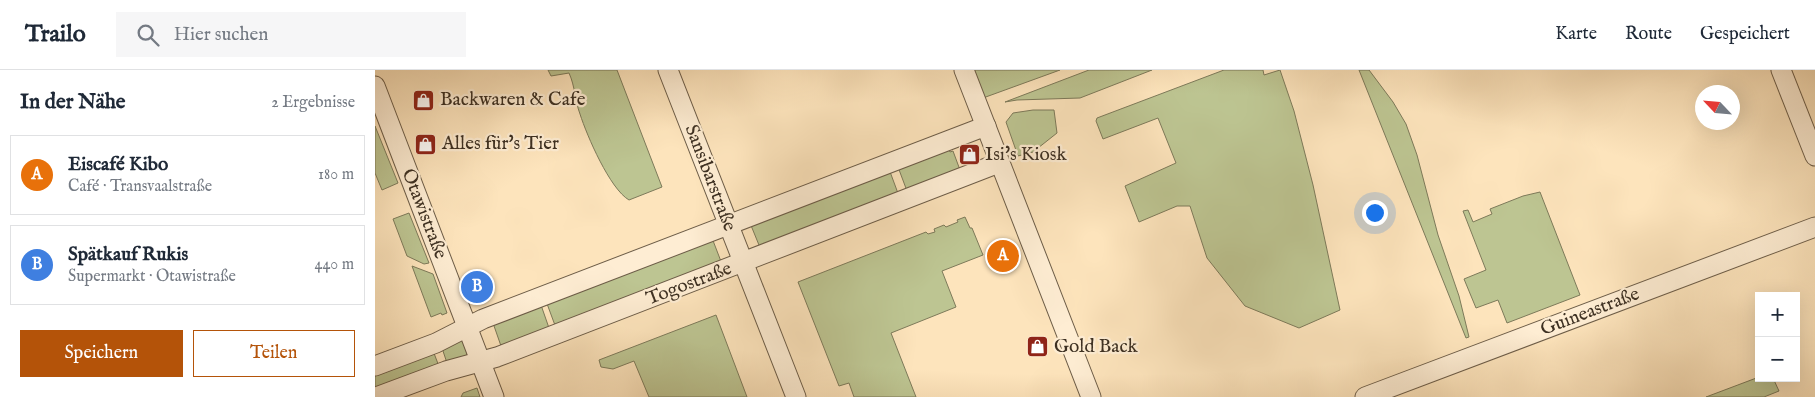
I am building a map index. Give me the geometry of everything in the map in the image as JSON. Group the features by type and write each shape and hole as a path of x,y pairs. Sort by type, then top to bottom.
{"street":[{"name":"Sansibarstraße","path":"668,70 796,397"},
{"path":"964,70 1091,397"},
{"path":"1781,70 1815,156"},
{"name":"Otawistraße","path":"375,86 494,397"},
{"path":"375,366 436,343 467,326 986,126"},
{"name":"Togostraße","path":"376,397 446,370 497,357 999,163"},
{"name":"Guineastraße","path":"1365,397 1815,227"}],"green space":[{"path":"548,70 617,70 662,187 629,200 622,194 607,174 588,135 578,109 569,73 551,76"},
{"path":"972,70 1060,70 983,98"},
{"path":"1089,70 1152,70 1080,98 1005,102"},
{"path":"1224,70 1263,70 1264,75 1280,70 1294,111 1313,185 1340,310 1299,328 1245,306 1207,258 1190,206 1177,206 1139,222 1125,186 1176,163 1158,118 1103,139 1096,121 1097,118"},
{"path":"1359,70 1369,70 1393,102 1406,124 1417,155 1438,235 1459,296 1469,337 1466,338"},
{"path":"1033,110 1054,110 1057,133 1033,152 1018,156 1006,122 1013,113"},
{"path":"375,126 398,183 382,190 375,173"},
{"path":"948,148 950,152 953,151 960,170 907,191 898,167"},
{"path":"889,169 899,196 761,250 750,223"},
{"path":"1540,192 1580,295 1507,323 1498,300 1476,308 1464,279 1486,270 1463,211 1468,210 1473,222 1492,214 1490,209 1523,196"},
{"path":"409,213 429,263 424,264 407,256 393,219"},
{"path":"965,217 970,228 972,228 983,255 942,271 956,307 891,333 916,397 854,397 849,383 839,386 798,282 926,232 928,234 935,232 934,229 944,225 946,227"},
{"path":"712,238 722,264 556,328 546,301"},
{"path":"412,266 433,274 447,313 431,317"},
{"path":"541,305 549,328 501,346 493,323"},
{"path":"716,315 747,397 649,397 634,361 613,369 601,367 599,360"},
{"path":"460,339 466,346 467,356 448,366 441,345"},
{"path":"432,348 440,369 375,388 375,376 430,355"},
{"path":"1755,379 1755,382 1775,382 1779,391 1764,397 1706,397"},
{"path":"477,388 480,397 461,397 463,393"}],"place":[{"name":"Backwaren & Cafe","path":"424,100"},
{"name":"Alles für's Tier","path":"426,144"},
{"name":"Isi's Kiosk","path":"969,155"},
{"name":"Eiscafé Kibo","path":"1003,256"},
{"name":"Spätkauf Rukis","path":"477,287"},
{"name":"Gold Back","path":"1038,347"}]}
